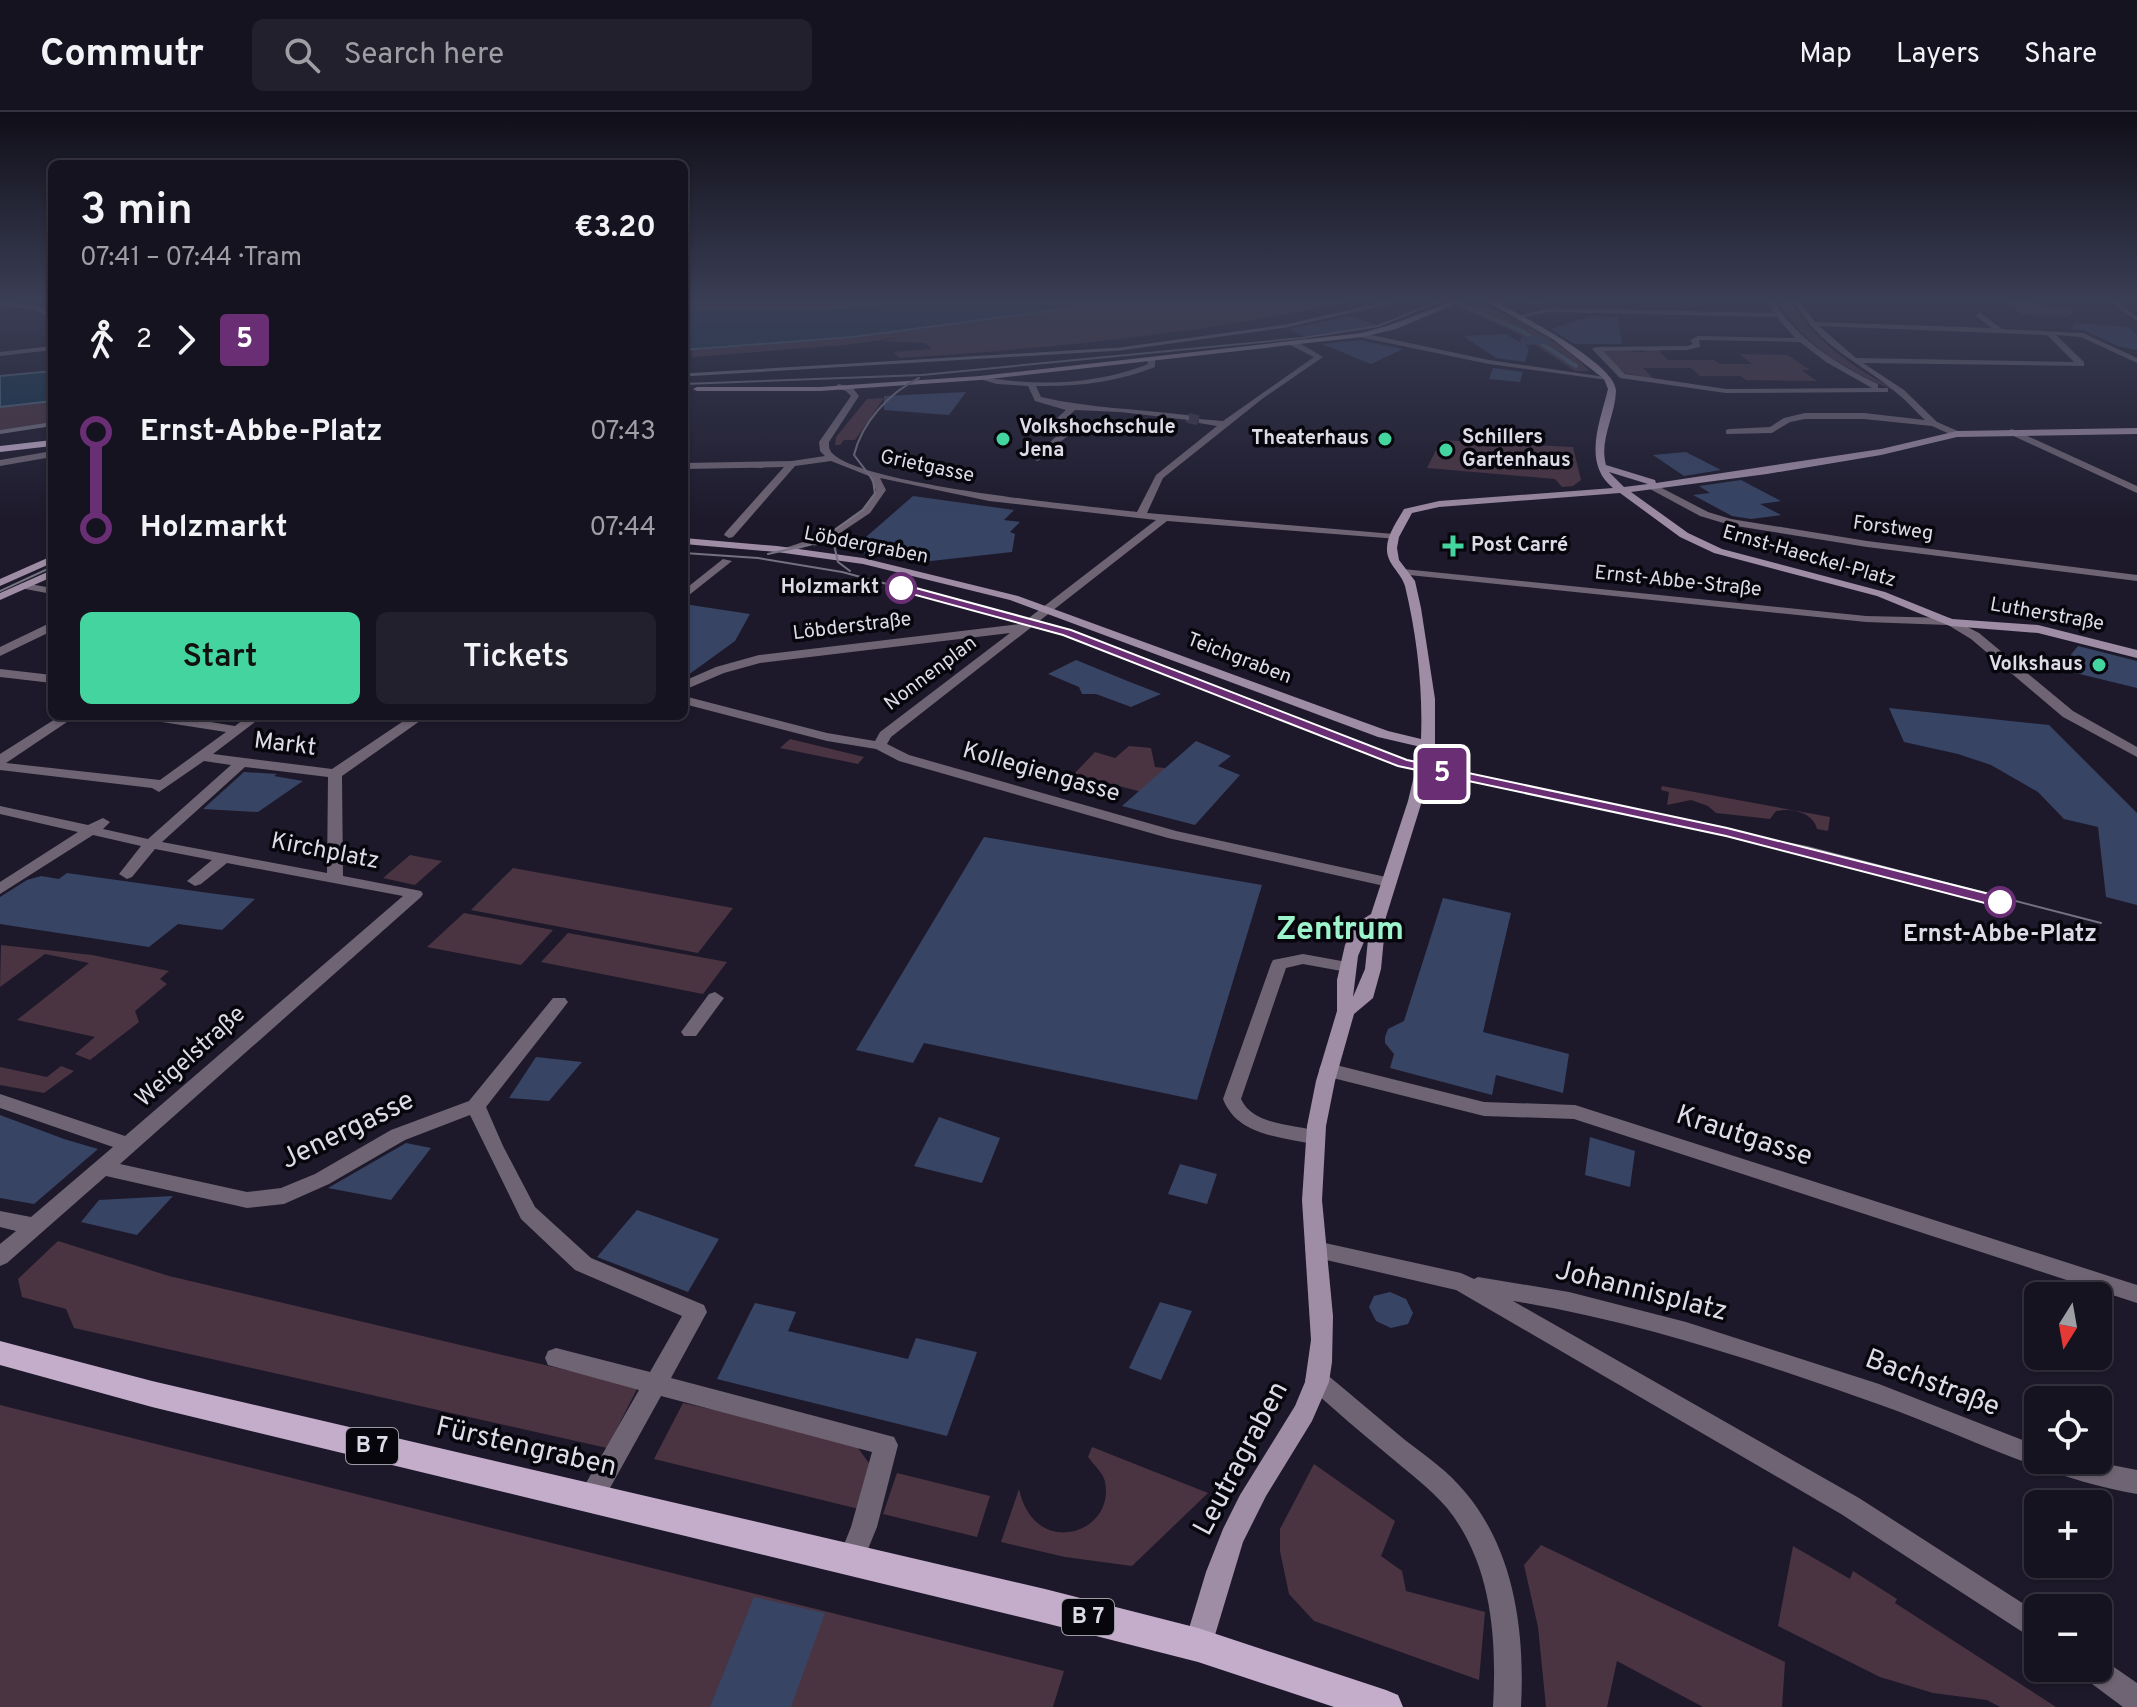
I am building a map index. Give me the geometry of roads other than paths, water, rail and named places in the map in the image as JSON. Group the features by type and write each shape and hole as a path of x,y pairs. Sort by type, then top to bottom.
{"main road":[{"path":"688,390 772,390 1023,373"},
{"path":"1602,373 1612,389 1599,443 1601,467 1637,480 1672,484"},
{"path":"1378,917 1361,928 1347,967 1346,1011 1364,998 1375,960 1378,917 1420,782 1428,745 1429,699 1414,600 1393,556 1394,537 1405,514 1421,506 1653,487 1881,452 1957,434 2137,431"},
{"path":"3,449 48,443"},
{"name":"Ernst-Haeckel-Platz","path":"1601,467 1623,491 1684,535 1718,551 1881,594 1950,622"},
{"name":"Löbdergraben","path":"688,541 784,550 829,550 1044,607"},
{"path":"0,583 48,561"},
{"path":"0,597 48,575"},
{"name":"Teichgraben","path":"1044,607 1382,734 1428,745"},
{"name":"Lutherstraße","path":"1950,622 2038,629 2137,654"},
{"name":"Leutragraben","path":"1198,1645 1222,1559 1248,1505 1305,1412 1317,1380 1322,1343 1312,1201 1313,1137 1328,1070 1346,1011"},
{"name":"Fürstengraben","path":"0,1353 152,1394 1198,1645"},
{"name":"B 7","path":"1198,1645 1386,1707"}],"street":[{"path":"980,378 1031,385 1119,373"},
{"path":"1140,516 1159,477 1224,424 1296,373"},
{"path":"1574,373 1608,378"},
{"path":"1620,373 1726,391 1885,390"},
{"path":"1852,373 1910,401"},
{"path":"1871,373 1910,401 1934,424"},
{"path":"1612,389 1622,385 1623,376"},
{"path":"1031,385 1043,402 1186,418"},
{"path":"832,458 825,451 824,442 855,396 849,389 838,386"},
{"path":"1038,458 1067,432 1049,429 1071,410 1069,407"},
{"path":"1729,432 1772,430 1787,420 1805,416 1864,416 1934,424 1957,434"},
{"path":"1202,421 1224,424"},
{"path":"2012,432 2137,490"},
{"path":"0,463 48,455"},
{"name":"Grietgasse","path":"688,466 792,464 832,458 873,474 989,498 1140,516 1394,537"},
{"path":"729,535 792,464"},
{"path":"837,532 866,511 880,494 873,474"},
{"name":"Forstweg","path":"1653,487 1704,514 1730,522 1867,544 2137,578"},
{"name":"Nonnenplan","path":"880,746 885,735 1029,626 1044,607 1165,518"},
{"path":"784,550 812,542"},
{"path":"688,593 727,561"},
{"path":"714,572 729,574"},
{"name":"Ernst-Abbe-Straße","path":"1403,572 1880,620 1950,622"},
{"path":"2084,573 2137,586"},
{"path":"24,586 48,590"},
{"path":"1950,622 1975,636 2068,714 2137,753"},
{"name":"Löbderstraße","path":"688,684 720,670 759,659 1029,626"},
{"path":"0,652 48,628"},
{"path":"0,673 48,679"},
{"name":"Kollegiengasse","path":"688,701 827,737 880,746 904,758 1158,831 1389,882"},
{"path":"0,763 63,720"},
{"path":"174,720 238,730"},
{"name":"Markt","path":"201,757 251,720"},
{"name":"Markt","path":"201,757 335,774 414,720"},
{"path":"0,763 161,786 201,757"},
{"path":"127,874 151,844 242,762"},
{"name":"Markt","path":"335,774 335,878"},
{"name":"Kirchplatz","path":"3,814 97,827 151,844 415,894"},
{"path":"0,889 97,827"},
{"path":"195,881 225,857"},
{"name":"Weigelstraße","path":"0,1257 415,894"},
{"path":"1313,1137 1243,1117 1233,1106 1232,1099 1279,964 1303,959 1347,967"},
{"path":"690,1032 715,998"},
{"path":"559,1002 476,1106 493,1146 528,1213 583,1264 696,1312 591,1498"},
{"name":"Krautgasse","path":"1328,1070 1484,1109 1510,1113 1575,1112 2137,1294"},
{"path":"0,1101 130,1145"},
{"name":"Jenergasse","path":"104,1168 247,1200 284,1196 322,1179 398,1135 476,1106"},
{"path":"0,1219 34,1226"},
{"name":"Johannisplatz","path":"1316,1250 1611,1311 1804,1368"},
{"path":"1461,1282 1850,1506 2024,1620"},
{"path":"556,1358 656,1387 886,1445 864,1527 850,1562"},
{"name":"Bachstraße","path":"1804,1368 2024,1452"},
{"path":"1317,1380 1432,1475 1462,1508 1485,1547 1502,1598 1510,1673 1507,1707"},
{"path":"2105,1474 2137,1482"},
{"path":"2112,1681 2137,1700"}],"water":[{"path":"48,373 48,401 0,407 0,376"}],"tunnel":[{"path":"1186,418 1193,419"},
{"path":"1188,418 1193,419"},
{"path":"1193,419 1199,420"},
{"path":"1193,419 1202,421"},
{"path":"812,542 837,532"}],"tram line":[{"path":"688,384 938,373"},
{"path":"833,531 863,510 875,494 873,480 854,455 863,431 887,400 919,378"},
{"path":"768,554 817,543"},
{"path":"834,545 838,562 850,571"},
{"path":"688,553 758,558 842,572 1067,632 1383,757 1479,782"},
{"path":"0,591 48,569"},
{"name":"5","path":"901,588 1067,632 1403,764 1727,832 2000,902"},
{"path":"1540,795 1807,847 2101,923"}],"railway":[{"path":"688,375 710,373"},
{"path":"0,432 48,425"}],"place":[{"name":"Volkshochschule Jena","path":"1003,439"},
{"name":"Theaterhaus","path":"1385,439"},
{"name":"Schillers Gartenhaus","path":"1446,450"},
{"name":"Post Carré","path":"1453,546"},
{"name":"Holzmarkt","path":"901,588"},
{"name":"Volkshaus","path":"2099,665"},
{"name":"Ernst-Abbe-Platz","path":"2000,902"}],"district":[{"name":"Zentrum","path":"1340,931"}]}
